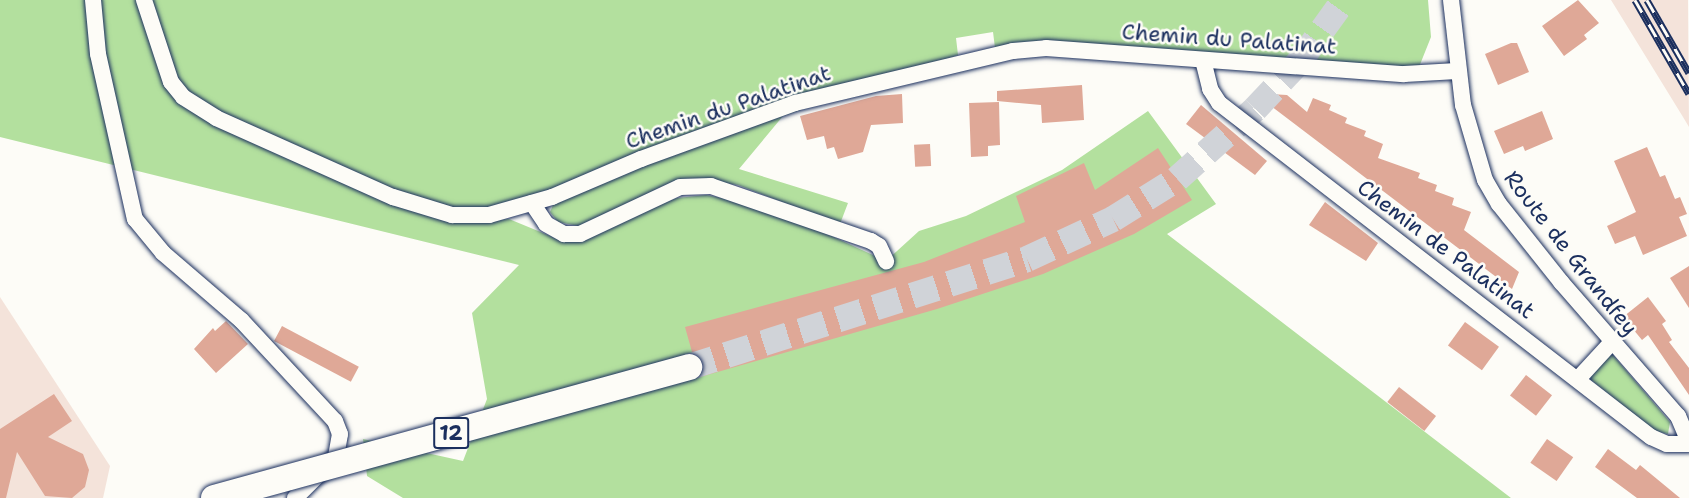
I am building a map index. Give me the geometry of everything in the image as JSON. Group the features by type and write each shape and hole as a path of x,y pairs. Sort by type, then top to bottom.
{"main road":[{"name":"12","path":"214,498 689,367"}],"street":[{"path":"93,0 98,54 135,219 163,253 241,320 335,421 340,434 336,457 295,498"},
{"name":"Chemin du Palatinat","path":"144,0 171,82 183,97 216,118 393,197 452,215 489,214 532,203 795,103 974,57 1046,48 1404,74 1457,71"},
{"name":"Route de Grandfey","path":"1451,0 1457,71 1485,180 1499,204 1611,343 1678,416 1689,443"},
{"name":"Chemin de Palatinat","path":"1203,60 1210,89 1219,103 1651,436 1666,444 1689,443"},
{"path":"532,203 546,224 564,234 580,234 680,187 711,186 870,241 879,246 886,261"},
{"path":"1578,379 1611,343"}],"shaded area":[{"path":"1611,0 1688,0 1689,127 1683,117"},
{"path":"0,297 110,466 103,498 0,498"}],"green space":[{"path":"0,0 1428,0 1431,37 1419,67 995,48 993,32 956,38 958,55 483,221 509,219 560,240 677,198 706,195 733,200 814,228 886,261 919,231 966,216 1062,170 1148,111 1216,204 1167,234 1511,498 403,498 367,476 363,439 463,461 487,399 472,313 519,265 0,137"},
{"path":"783,116 739,169 848,203 840,224 738,185 711,181 579,226 558,222 550,212 554,203 650,162"},
{"path":"1612,354 1670,422 1668,434 1655,431 1591,380 1591,372"}],"building":[{"path":"1578,0 1599,23 1584,35 1587,39 1564,56 1542,26"},
{"path":"1511,43 1517,43 1529,72 1498,85 1485,54"},
{"path":"1082,85 1084,120 1042,123 1041,105 997,101 997,91"},
{"path":"1254,93 1287,95 1307,112 1313,98 1331,105 1329,110 1347,118 1345,123 1366,131 1364,136 1383,144 1378,158 1420,173 1418,178 1437,185 1435,191 1454,198 1452,205 1471,212 1464,230 1519,272 1512,289"},
{"path":"902,94 903,123 871,125 863,152 838,159 834,147 827,149 824,136 807,140 800,116 876,96"},
{"path":"999,102 1000,145 988,146 988,156 971,157 969,103"},
{"path":"1201,105 1267,161 1255,175 1186,124"},
{"path":"1542,111 1553,139 1525,151 1523,146 1504,154 1494,131"},
{"path":"930,144 931,166 915,167 914,145"},
{"path":"1647,147 1660,177 1665,175 1675,199 1680,197 1687,214 1679,217 1687,236 1643,255 1635,236 1615,244 1607,226 1636,212 1614,161"},
{"path":"1158,148 1192,200 1134,234 1043,274 937,309 700,377 703,362 692,352 685,327 924,262 1025,222 1016,196 1084,163 1095,190"},
{"path":"1325,202 1378,243 1366,261 1309,225"},
{"path":"1689,266 1689,308 1670,278"},
{"path":"1648,297 1666,321 1662,324 1672,340 1669,342 1689,368 1689,395 1648,335 1642,340 1623,317"},
{"path":"226,321 248,344 216,373 194,349 213,328 215,331"},
{"path":"1465,322 1499,347 1482,370 1448,345"},
{"path":"282,326 359,367 351,382 274,341"},
{"path":"1526,375 1552,395 1536,416 1510,395"},
{"path":"1399,387 1436,416 1424,431 1387,402"},
{"path":"54,394 72,421 48,437 83,454 89,470 85,487 72,498 45,496 17,452 6,498 0,498 0,429"},
{"path":"1547,439 1573,457 1557,481 1530,463"},
{"path":"1608,449 1636,470 1640,465 1680,498 1637,498 1595,467"}],"tunnel":[{"path":"689,367 1027,259 1113,219 1177,179 1255,109 1300,61 1344,0"}],"railway":[{"path":"1635,0 1689,94"},
{"path":"1647,0 1689,73"}]}
